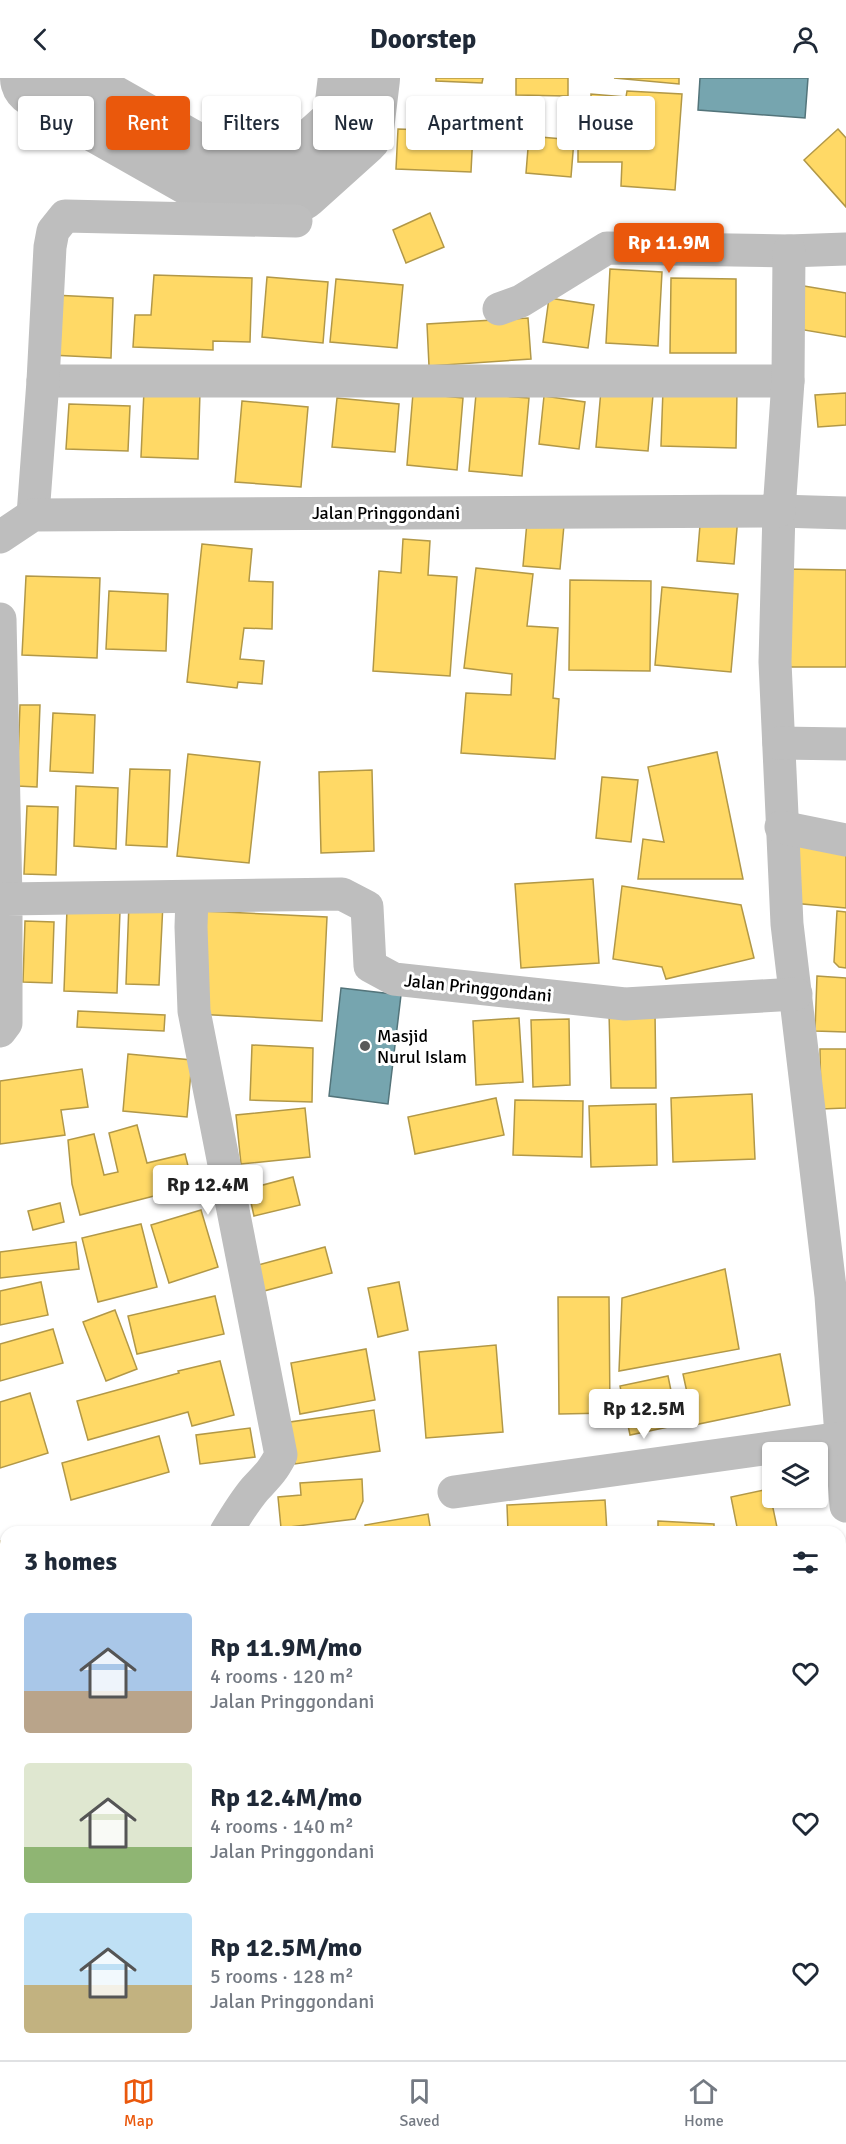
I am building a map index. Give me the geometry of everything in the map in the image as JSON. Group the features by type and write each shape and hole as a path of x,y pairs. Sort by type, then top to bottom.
{"street":[{"path":"0,537 33,515 50,247 53,231 65,216 296,221"},
{"path":"499,309 521,301 607,248 789,251 846,249"},
{"path":"789,251 788,381 779,511 775,662 782,827 787,924 838,1297 846,1506"},
{"path":"43,381 788,381"},
{"name":"Jalan Pringgondani","path":"33,515 779,511 846,513"},
{"path":"0,619 6,1023 0,1031"},
{"path":"779,743 846,744"},
{"path":"782,827 846,840"},
{"name":"Jalan Pringgondani","path":"3,899 342,894 367,907 370,966 394,979 625,1004 796,994"},
{"path":"192,897 194,1011 281,1455 272,1473 256,1487 229,1526"},
{"path":"454,1492 842,1438"}],"building: Homes":[{"path":"436,78 483,78 482,83 436,81"},
{"path":"516,78 568,78 568,96 516,95"},
{"path":"614,78 679,78 679,84"},
{"path":"627,91 682,94 675,190 621,186 622,162 578,162 578,150 655,150 655,96 626,96"},
{"path":"591,94 614,96 591,96"},
{"path":"398,129 406,129 406,150 472,150 471,172 396,169"},
{"path":"838,129 846,138 846,207 804,160"},
{"path":"545,137 557,138 557,150 573,150 571,177 526,173 528,150 545,150"},
{"path":"430,213 444,247 406,263 393,230"},
{"path":"610,269 662,272 658,346 606,343"},
{"path":"154,275 252,278 250,342 213,341 213,350 133,347 135,315 151,315"},
{"path":"267,277 328,282 323,343 262,337"},
{"path":"671,278 736,279 736,353 670,353"},
{"path":"336,279 403,285 397,348 330,342"},
{"path":"804,286 846,293 846,337 798,329"},
{"path":"53,295 113,298 111,358 50,355"},
{"path":"549,298 594,305 588,348 543,342"},
{"path":"528,318 531,359 429,366 427,324"},
{"path":"663,389 737,390 736,448 661,446"},
{"path":"144,390 200,392 198,459 141,457"},
{"path":"601,390 653,395 648,451 596,447"},
{"path":"413,393 463,398 457,470 407,465"},
{"path":"846,393 846,425 818,427 815,395"},
{"path":"476,394 529,398 522,476 469,471"},
{"path":"544,396 585,402 579,449 539,444"},
{"path":"337,398 399,404 395,452 332,447"},
{"path":"242,401 308,407 301,487 235,482"},
{"path":"69,404 130,406 128,451 66,449"},
{"path":"701,513 738,516 734,564 697,561"},
{"path":"527,522 564,525 560,569 523,566"},
{"path":"403,539 430,541 428,575 457,577 450,676 373,671 379,571 401,573"},
{"path":"202,544 252,549 249,581 273,582 272,629 244,628 240,659 264,661 262,684 238,682 237,688 187,682"},
{"path":"476,568 533,574 527,626 558,628 553,698 559,699 555,759 461,753 466,693 511,695 512,674 464,668"},
{"path":"783,569 846,570 846,667 783,667"},
{"path":"26,576 100,578 97,658 22,655"},
{"path":"570,580 651,581 650,671 569,670"},
{"path":"662,587 738,594 731,672 655,665"},
{"path":"109,591 168,594 166,651 106,649"},
{"path":"20,705 40,705 37,787 17,786"},
{"path":"53,713 95,715 93,773 50,771"},
{"path":"717,752 743,879 638,879 643,839 664,842 648,767"},
{"path":"188,754 260,762 249,863 177,856"},
{"path":"130,769 170,770 167,847 126,845"},
{"path":"372,770 374,851 321,853 319,772"},
{"path":"602,777 638,780 631,842 596,838"},
{"path":"76,786 118,788 116,849 74,846"},
{"path":"27,806 58,807 56,875 24,874"},
{"path":"797,844 846,848 846,908 792,903"},
{"path":"593,879 599,963 521,968 515,884"},
{"path":"622,886 741,905 754,958 666,979 662,967 613,959"},
{"path":"129,902 163,903 159,985 126,984"},
{"path":"67,909 120,911 117,993 64,991"},
{"path":"202,911 327,917 322,1021 196,1014"},
{"path":"837,911 846,912 846,968 839,967 834,962"},
{"path":"25,921 54,922 52,983 23,982"},
{"path":"817,976 846,978 846,1032 815,1031"},
{"path":"78,1011 165,1015 164,1031 77,1027"},
{"path":"609,1013 655,1013 656,1088 611,1088"},
{"path":"519,1018 523,1082 476,1085 473,1021"},
{"path":"569,1019 570,1085 533,1087 531,1020"},
{"path":"252,1045 313,1048 312,1102 250,1100"},
{"path":"820,1049 846,1049 846,1108 821,1109"},
{"path":"128,1054 192,1060 187,1117 123,1111"},
{"path":"82,1069 88,1107 61,1110 65,1135 0,1144 0,1081"},
{"path":"752,1094 755,1159 673,1162 671,1098"},
{"path":"496,1098 504,1135 415,1154 408,1117"},
{"path":"515,1100 583,1101 582,1157 513,1155"},
{"path":"656,1104 657,1165 591,1167 589,1106"},
{"path":"305,1108 310,1157 241,1164 236,1115"},
{"path":"137,1125 147,1163 185,1154 193,1186 80,1215 72,1184 68,1140 94,1134 104,1175 118,1172 109,1133"},
{"path":"293,1177 300,1205 254,1216 248,1189"},
{"path":"60,1203 64,1222 33,1230 28,1211"},
{"path":"201,1210 218,1267 169,1283 151,1225"},
{"path":"141,1224 157,1287 98,1302 82,1238"},
{"path":"76,1242 79,1269 0,1278 0,1252"},
{"path":"325,1247 332,1273 264,1291 258,1265"},
{"path":"725,1269 739,1349 619,1371 622,1298"},
{"path":"41,1282 48,1315 0,1325 0,1291"},
{"path":"399,1282 408,1330 378,1337 368,1288"},
{"path":"215,1296 224,1334 137,1354 128,1316"},
{"path":"558,1297 609,1297 610,1413 559,1414"},
{"path":"115,1310 137,1369 106,1381 83,1322"},
{"path":"53,1329 63,1363 0,1381 0,1344"},
{"path":"496,1345 503,1432 426,1438 419,1352"},
{"path":"366,1349 375,1400 300,1414 291,1363"},
{"path":"780,1354 790,1405 694,1425 683,1374"},
{"path":"220,1361 234,1415 192,1426 188,1412 88,1440 77,1401"},
{"path":"668,1376 678,1425 630,1435 620,1386"},
{"path":"30,1393 48,1453 0,1468 0,1402"},
{"path":"374,1410 380,1451 295,1464 290,1422"},
{"path":"250,1428 255,1457 200,1464 196,1435"},
{"path":"159,1436 169,1472 71,1500 62,1463"},
{"path":"362,1479 363,1501 355,1519 281,1526 278,1497 301,1495 300,1483"},
{"path":"762,1490 762,1508 773,1508 777,1526 737,1526 731,1497"},
{"path":"605,1500 607,1526 508,1526 507,1505"},
{"path":"428,1514 430,1526 365,1526"},
{"path":"658,1521 714,1524 714,1526 658,1526"}],"building: Public":[{"path":"700,78 808,78 805,118 698,110"},
{"name":"Masjid Nurul Islam","path":"341,988 401,995 388,1104 329,1096"}],"waterway":[{"path":"41,78 221,180 262,187 293,182 353,128 359,78"}],"place":[{"name":"Masjid Nurul Islam","path":"365,1046"}]}
